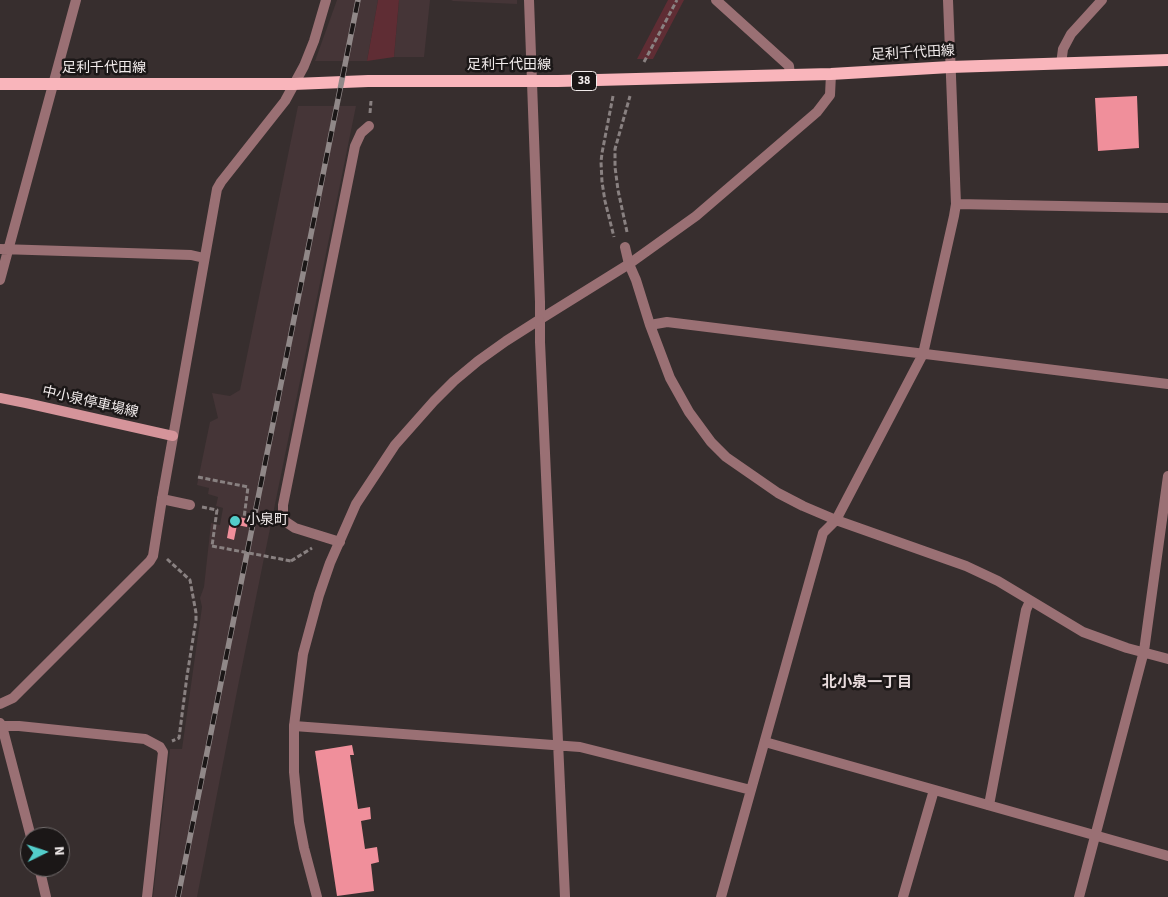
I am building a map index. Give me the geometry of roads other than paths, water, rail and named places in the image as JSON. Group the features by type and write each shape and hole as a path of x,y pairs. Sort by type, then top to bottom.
{"main road":[{"name":"足利千代田線","path":"0,84 294,84 368,81 558,81 831,74 950,67 1168,60"},
{"name":"中小泉停車場線","path":"0,398 173,436"}],"street":[{"path":"0,280 4,249 76,0"},
{"path":"0,704 13,698 150,561 154,551 217,189 220,182 285,101 304,66 314,41 326,0"},
{"path":"529,0 564,897"},
{"path":"716,0 789,66 790,75"},
{"path":"721,897 824,533 836,520 923,354 956,204 948,0"},
{"path":"1062,64 1063,49 1071,34 1102,0"},
{"path":"317,897 299,822 294,772 294,726 303,654 311,621 319,595 356,504 395,445 434,401 478,361 512,337 629,264 696,216 817,112 830,95 831,74"},
{"path":"340,542 295,528 286,522 283,505 355,146 361,133 369,126"},
{"path":"956,204 1168,208"},
{"path":"625,247 629,264 670,378 689,412 711,442 726,457 778,493 803,506 836,520 966,566 998,581 1083,632 1127,648 1168,658"},
{"path":"4,249 191,255 204,258"},
{"path":"650,325 667,322 1168,384"},
{"path":"1079,897 1144,651 1168,476"},
{"path":"162,499 190,504"},
{"path":"989,805 1026,610 1030,601"},
{"path":"28,827 1,724 146,738 164,752 147,897"},
{"path":"294,726 580,747 751,790"},
{"path":"765,742 1168,856"},
{"path":"903,897 934,790"},
{"path":"41,877 46,897"}],"railway":[{"path":"178,897 358,0"}],"place":[{"name":"小泉町","path":"235,521"}],"district":[{"name":"北小泉一丁目","path":"867,684"}]}
